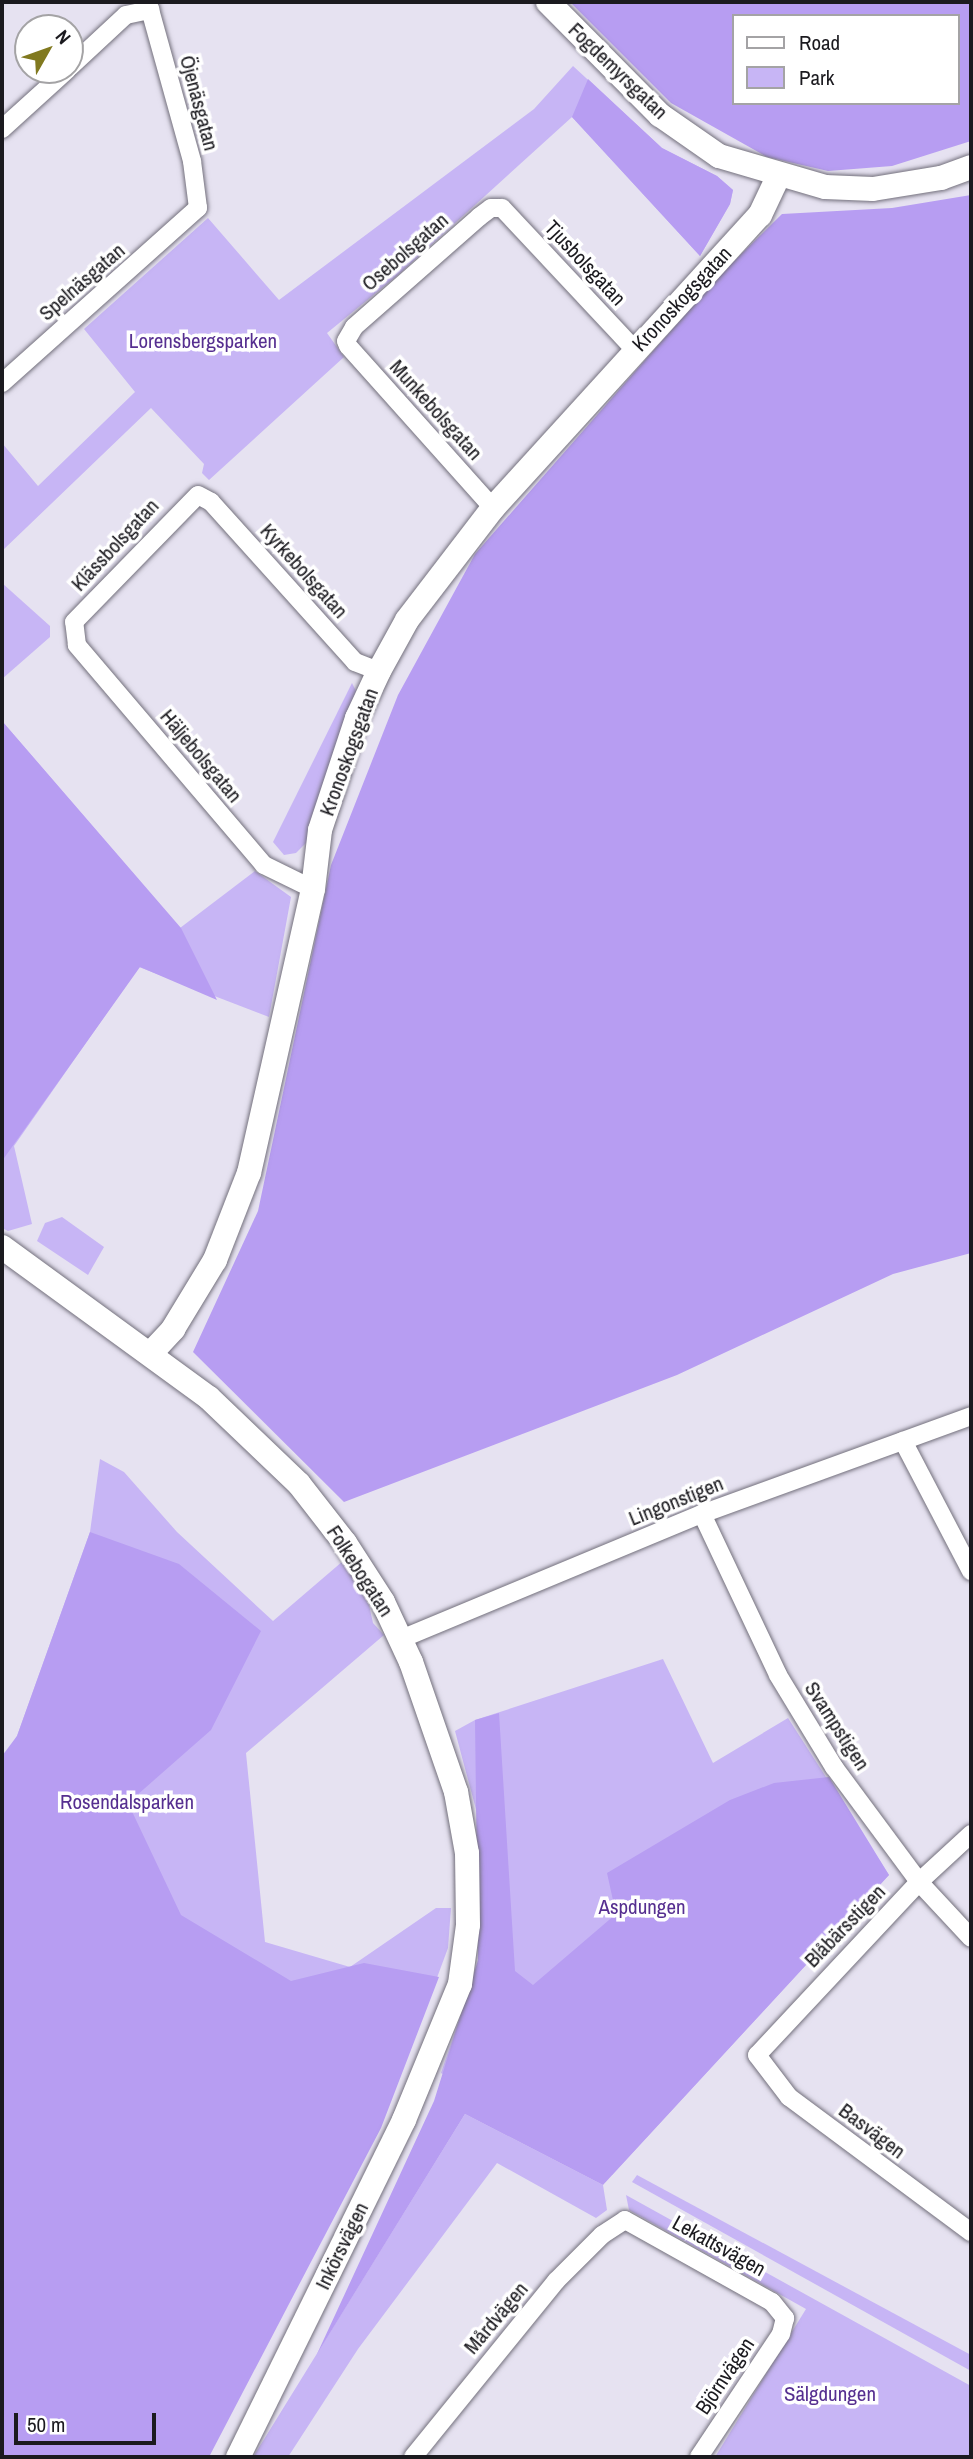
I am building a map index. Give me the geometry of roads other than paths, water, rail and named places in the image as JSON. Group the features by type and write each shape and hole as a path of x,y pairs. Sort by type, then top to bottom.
{"street":[{"name":"Fogdemyrsgatan","path":"548,2 660,116 719,156 778,177 825,187 873,189 941,178 971,167"},
{"path":"84,54 127,15 149,6"},
{"name":"Öjenäsgatan","path":"149,6 192,161 198,208 192,216"},
{"path":"2,129 51,84"},
{"name":"Kronoskogsgatan","path":"151,1353 204,1279 249,1173 313,889 320,830 357,718 379,671 407,620 493,508 760,215 778,177"},
{"name":"Osebolsgatan","path":"346,341 354,327 479,217 491,208 502,208"},
{"name":"Tjusbolsgatan","path":"502,208 635,350"},
{"name":"Spelnäsgatan","path":"2,383 192,216"},
{"name":"Munkebolsgatan","path":"346,341 493,508"},
{"name":"Klässbolsgatan","path":"73,632 74,622 198,495"},
{"name":"Kyrkebolsgatan","path":"198,495 211,502 355,662 379,671"},
{"name":"Häljebolsgatan","path":"73,632 77,645 264,865 313,889"},
{"name":"Folkebogatan","path":"2,1247 151,1353 209,1398 299,1484 345,1543 401,1639 445,1754 467,1853 468,1925 460,1984 443,2033"},
{"name":"Lingonstigen","path":"401,1639 702,1514 971,1416"},
{"path":"903,1441 971,1571"},
{"name":"Svampstigen","path":"702,1514 778,1675 834,1767 919,1882 971,1938"},
{"name":"Blåbärsstigen","path":"757,2055 919,1882 971,1834"},
{"name":"Inkörsvägen","path":"238,2457 404,2120 443,2033"},
{"name":"Basvägen","path":"757,2055 789,2097 971,2232"},
{"name":"Lekattsvägen","path":"625,2220 772,2302 785,2318"},
{"name":"Mårdvägen","path":"413,2457 556,2281 602,2235 625,2220"},
{"name":"Björnvägen","path":"699,2457 780,2334 785,2318"}],"park label":[{"name":"Lorensbergsparken","path":"203,341"},
{"name":"Rosendalsparken","path":"127,1802"},
{"name":"Aspdungen","path":"642,1907"},
{"name":"Sälgdungen","path":"830,2394"}]}
